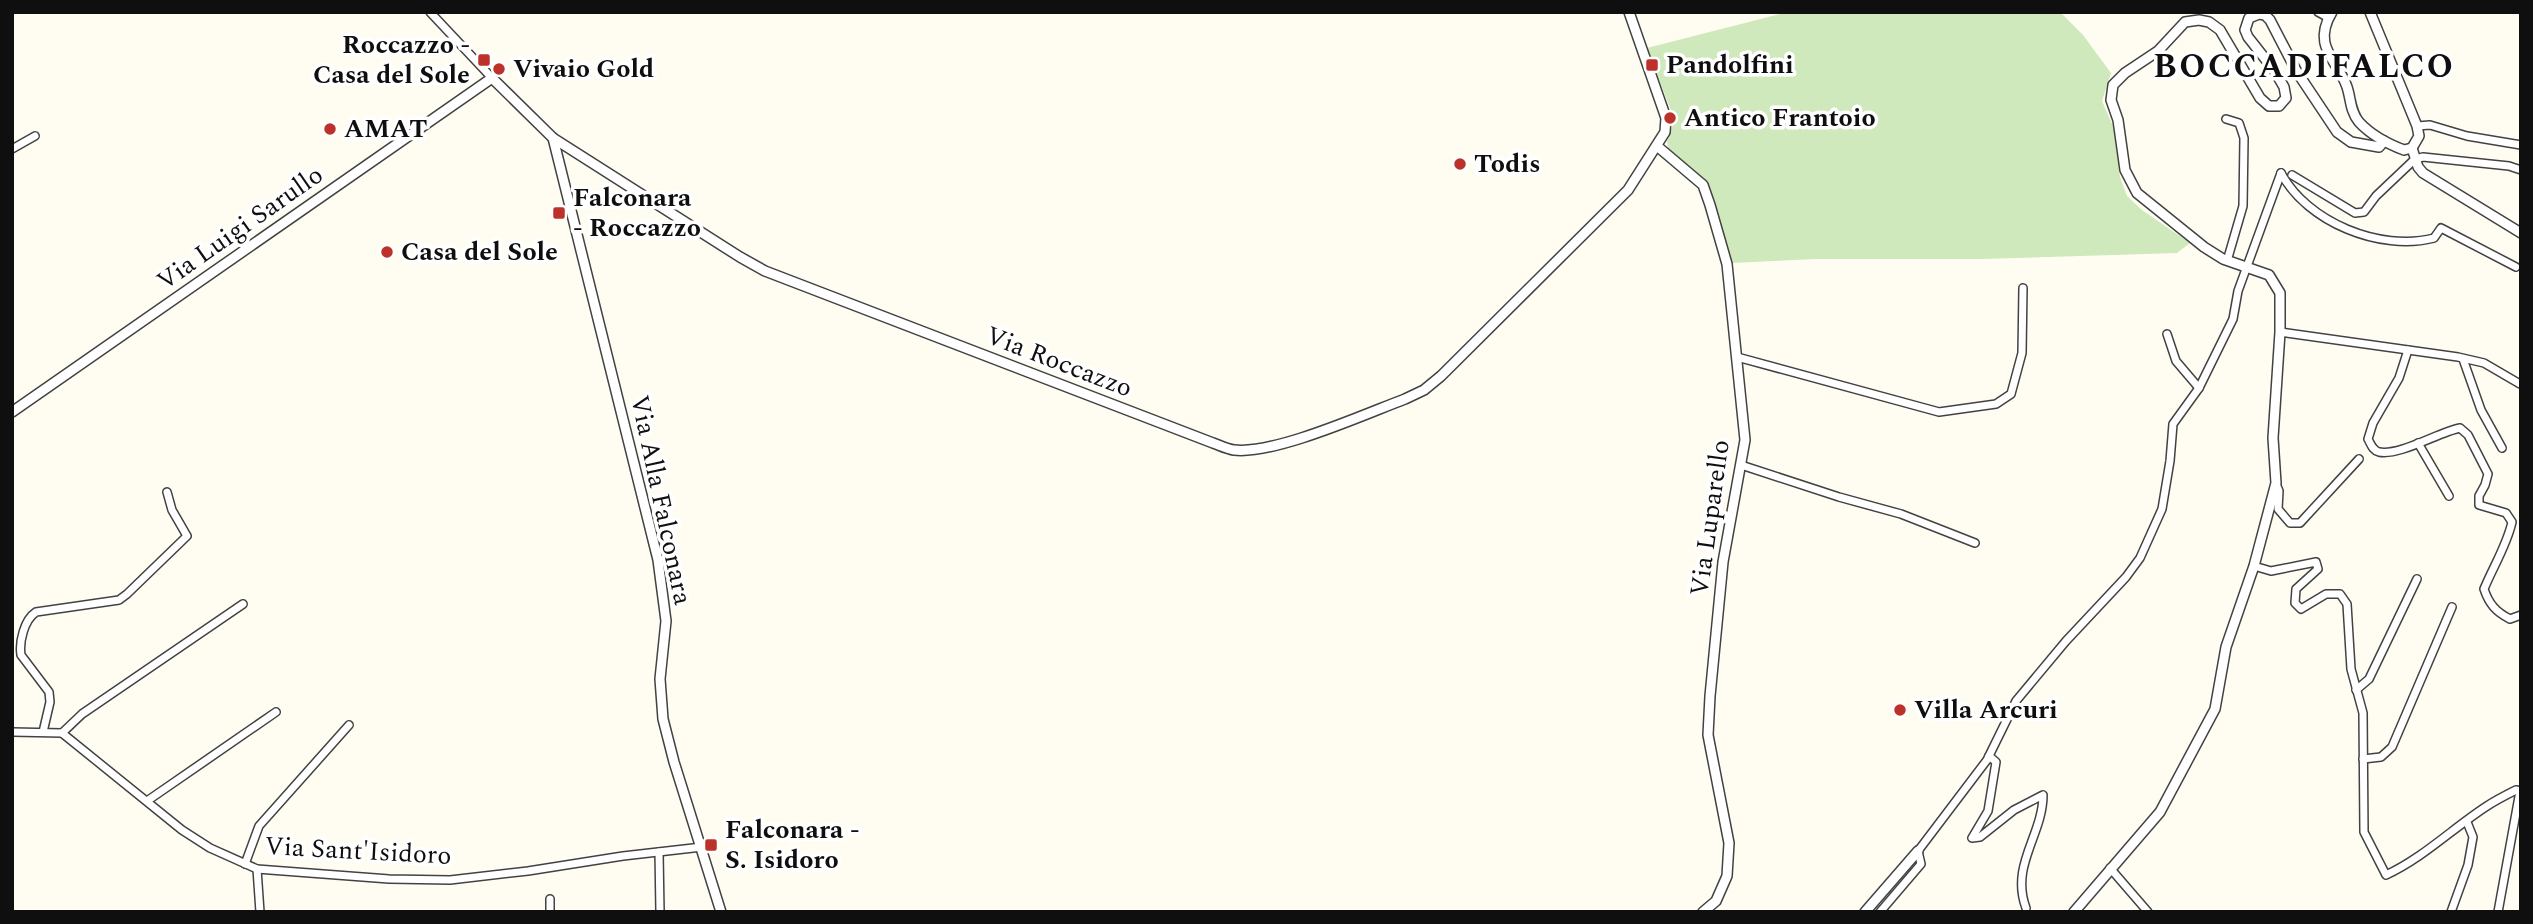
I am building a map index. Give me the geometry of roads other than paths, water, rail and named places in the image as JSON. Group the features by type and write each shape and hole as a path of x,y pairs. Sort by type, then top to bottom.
{"street":[{"name":"Via Roccazzo","path":"430,12 492,78 554,138 765,271 1234,450 1284,443 1424,390 1455,363 1628,190 1657,146"},
{"path":"1629,12 1665,118 1665,132 1657,146"},
{"path":"2318,12 2330,15 2325,33 2326,47 2346,85 2351,109 2361,125 2384,141 2404,150 2412,148 2419,136 2417,126 2370,12"},
{"path":"2359,459 2300,523 2290,523 2278,509 2279,491 2273,438 2280,293 2269,275 2227,261 2204,247 2137,193 2125,170 2118,120 2111,100 2113,85 2158,51 2185,22 2199,20 2209,22 2220,30 2260,98 2274,108 2284,103 2284,87 2245,30 2249,18 2265,15 2273,24 2297,72 2337,132 2351,142 2372,148 2379,147 2384,141"},
{"name":"Via Luigi Sarullo","path":"12,412 492,78"},
{"path":"2226,119 2239,123 2244,138 2244,206 2227,261"},
{"path":"2417,126 2430,125 2467,136 2521,145"},
{"path":"12,149 35,136"},
{"name":"Via Alla Falconara","path":"554,138 658,560 666,621 660,680 663,719 721,912"},
{"name":"Via Luparello","path":"1657,146 1703,185 1710,205 1727,264 1745,440 1723,562 1708,735 1729,843 1727,876 1716,901 1703,912"},
{"path":"2412,148 2423,173 2521,233"},
{"path":"2292,175 2355,213 2364,212 2376,196 2415,159 2423,157 2510,166 2521,170"},
{"path":"1866,912 1918,851 1989,756 2016,701 2140,558 2162,509 2173,424 2199,388 2233,319 2238,291 2281,173 2290,191 2328,219 2347,229 2383,239 2418,240 2434,238 2441,228 2516,267"},
{"path":"1737,356 1939,412 1996,404 2011,394 2022,353 2023,288"},
{"path":"2280,332 2484,363 2520,384"},
{"path":"2167,334 2176,361 2199,388"},
{"path":"2408,350 2399,378 2373,423 2368,439 2372,448 2378,452 2393,451 2460,428 2468,435 2488,474 2479,496 2479,505 2506,513 2512,522 2509,538 2484,589 2490,604 2501,615 2511,620 2521,615"},
{"path":"2463,359 2481,411 2502,448"},
{"path":"2418,443 2449,496"},
{"path":"1741,465 1839,498 1901,514 1975,543"},
{"path":"2074,912 2160,812 2216,709 2225,647 2254,566 2276,483"},
{"path":"43,732 50,702 49,692 21,655 26,622 36,612 119,600 127,594 187,536 172,510 167,492"},
{"path":"2254,566 2270,571 2316,562 2318,569 2296,589 2294,603 2301,609 2326,594 2340,594 2347,604 2351,669 2363,713 2364,832 2386,876 2467,822 2486,806 2516,790 2520,791 2498,912"},
{"path":"2356,690 2369,679 2417,579"},
{"path":"12,732 62,733 82,713 243,604"},
{"path":"2363,760 2381,757 2392,747 2452,607"},
{"path":"147,801 276,712"},
{"path":"245,864 259,826 349,725"},
{"name":"Via Sant'Isidoro","path":"62,733 182,830 210,848 257,869 389,879 450,880 702,847"},
{"path":"1989,756 1996,762 1988,811 1972,838 1980,837 2014,810 2043,795 2043,810 2035,827 2020,883 2025,908"},
{"path":"2451,912 2468,865 2473,837 2467,822"},
{"path":"1880,912 1921,864 1918,851"},
{"path":"659,852 660,912"},
{"path":"2110,868 2148,912"},
{"path":"257,869 260,912"},
{"path":"550,899 550,912"}],"place":[{"name":"Roccazzo - Casa del Sole","path":"484,60"},
{"name":"Pandolfini","path":"1652,65"},
{"name":"Vivaio Gold","path":"499,69"},
{"name":"Antico Frantoio","path":"1670,118"},
{"name":"AMAT","path":"330,129"},
{"name":"Todis","path":"1460,164"},
{"name":"Falconara - Roccazzo","path":"559,213"},
{"name":"Casa del Sole","path":"387,252"},
{"name":"Villa Arcuri","path":"1900,710"},
{"name":"Falconara - S. Isidoro","path":"711,845"}],"district":[{"name":"BOCCADIFALCO","path":"2304,67"}]}
